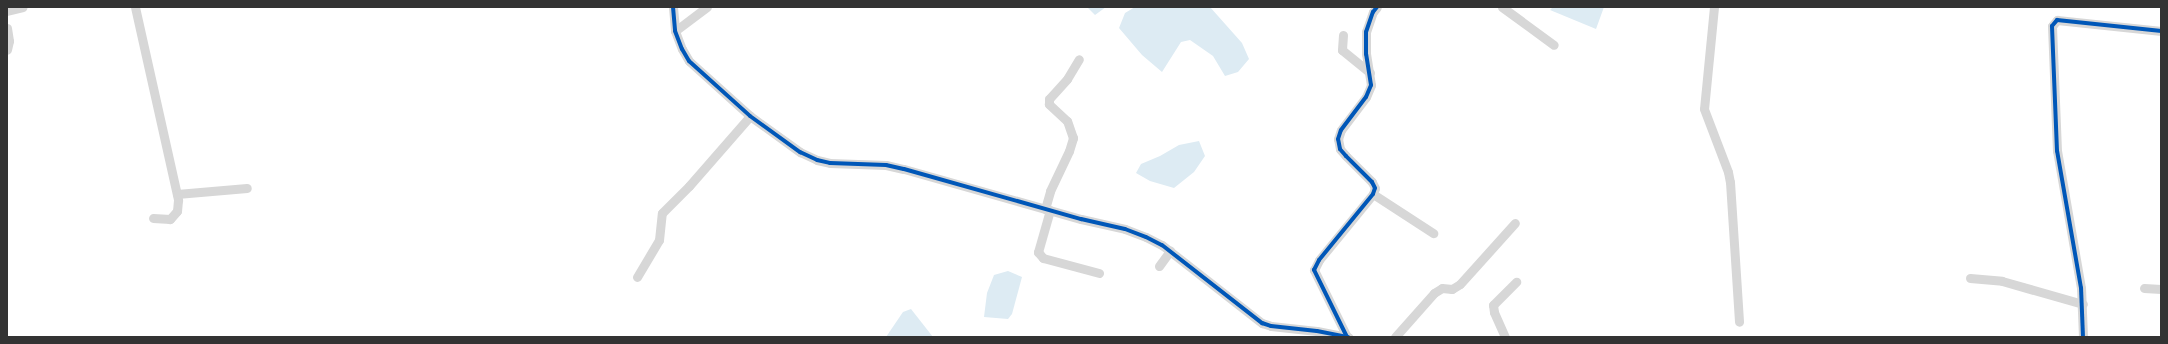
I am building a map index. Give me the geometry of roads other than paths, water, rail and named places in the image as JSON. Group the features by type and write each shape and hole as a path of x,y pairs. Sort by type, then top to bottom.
{"street":[{"path":"7,11 23,7"},
{"path":"135,7 177,194 178,207 173,217 167,220 153,218"},
{"path":"673,7 674,31 689,61 750,116 800,152 817,160 830,163 886,165 904,169 1125,229 1146,237 1170,251 1262,323 1271,326 1317,331 1347,337"},
{"path":"674,31 707,7"},
{"path":"1347,337 1314,270 1318,260 1373,194 1375,188 1372,182 1340,149 1338,139 1341,130 1366,97 1371,85 1366,54 1366,32 1373,12 1377,7"},
{"path":"1502,7 1554,45"},
{"path":"1714,7 1704,109 1730,182 1739,322"},
{"path":"2083,337 2083,304 2057,151 2052,26 2057,20 2161,31"},
{"path":"7,28 9,40 7,50"},
{"path":"1343,35 1342,50 1370,73"},
{"path":"1079,58 1067,79 1049,99 1049,104 1067,121 1073,138 1069,151 1050,191 1038,252 1043,258 1099,272"},
{"path":"637,277 659,240 662,213 689,186 750,116"},
{"path":"177,194 247,188"},
{"path":"1373,194 1433,233"},
{"path":"1395,337 1434,293 1442,288 1452,289 1460,284 1515,223"},
{"path":"1159,266 1170,251"},
{"path":"1970,278 2002,281 2083,304"},
{"path":"1504,337 1493,306 1516,282"},
{"path":"2144,288 2161,289"}]}
